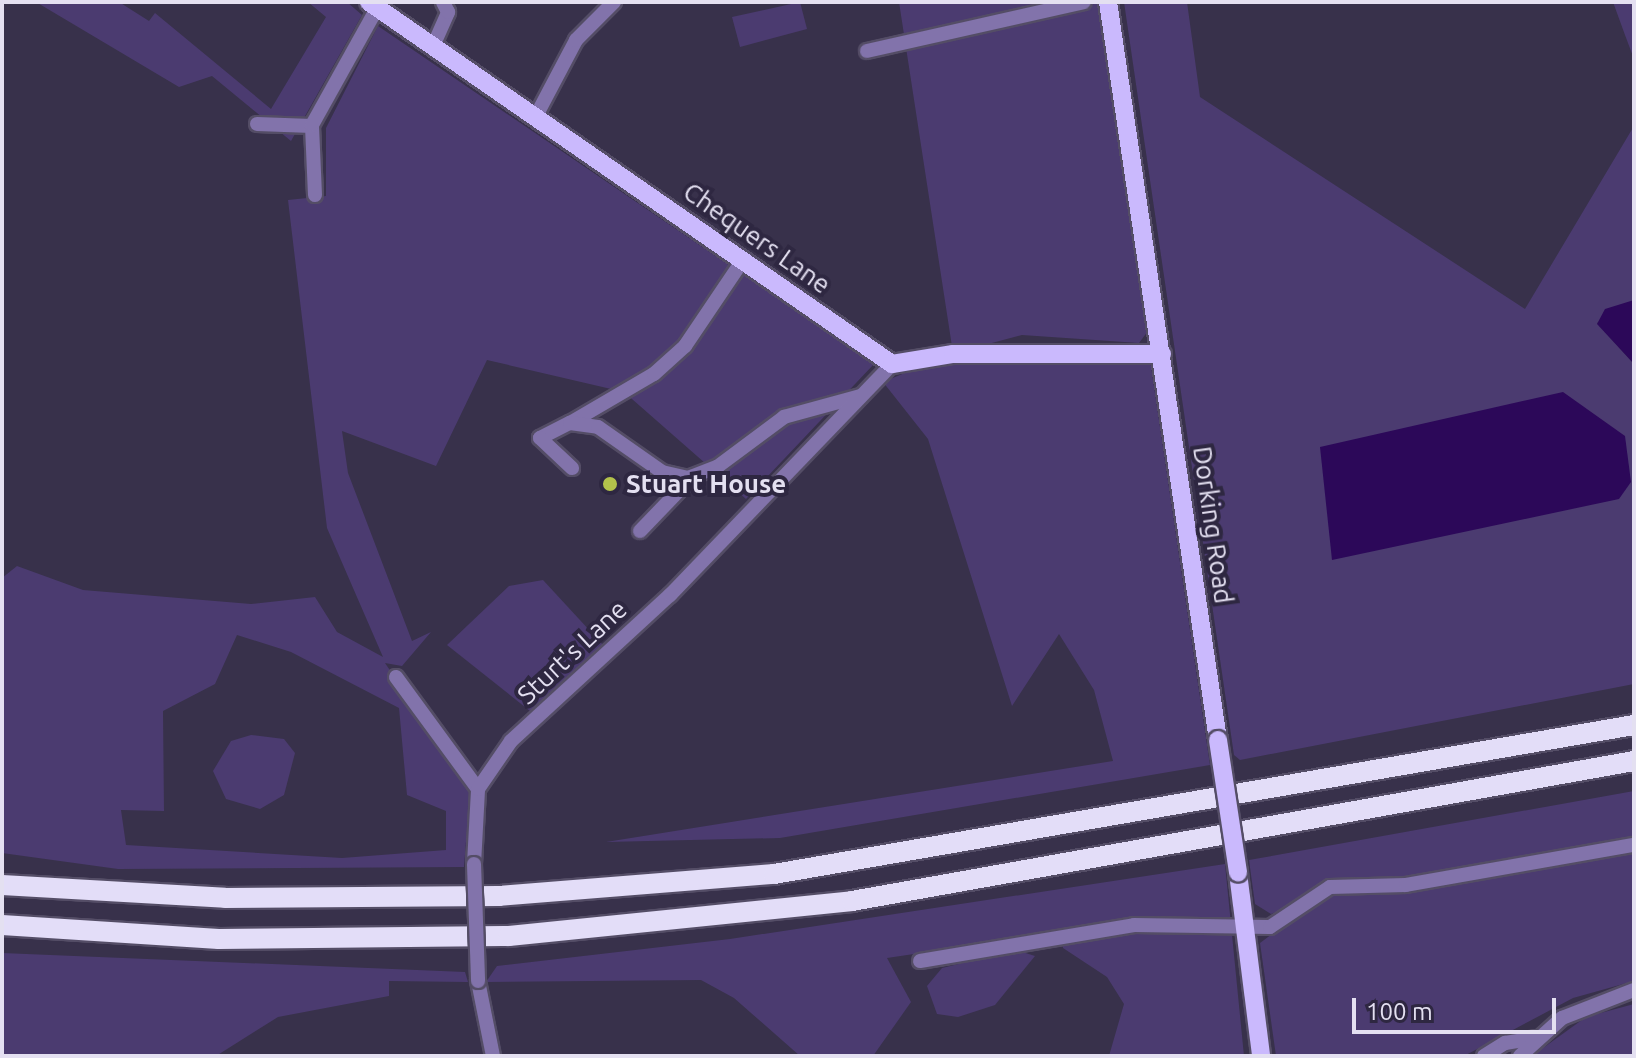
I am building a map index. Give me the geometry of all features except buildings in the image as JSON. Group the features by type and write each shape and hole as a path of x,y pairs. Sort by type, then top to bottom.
{"highway":[{"path":"2,885 225,898 499,896 774,874 1634,725"},
{"path":"2,925 219,939 572,929 852,901 1634,761"}],"main road":[{"name":"Dorking Road","path":"1108,2 1238,873 1261,1056"},
{"name":"Chequers Lane","path":"373,5 434,44 892,364"},
{"path":"892,364 953,354 1162,354"}],"street":[{"path":"434,44 448,12 443,2"},
{"path":"536,116 576,40 614,2"},
{"path":"867,51 1084,2"},
{"path":"315,195 312,126 373,5"},
{"path":"257,124 312,126"},
{"path":"572,468 540,438 654,374 685,346 743,260"},
{"name":"Sturt's Lane","path":"478,789 511,741 670,595 892,364"},
{"path":"640,531 692,477 784,417 860,396"},
{"path":"570,423 618,435 662,472 692,477"},
{"path":"396,677 478,789 474,864 478,981 493,1056"},
{"path":"920,961 1134,925 1270,927 1330,887 1406,885 1634,845"},
{"path":"1520,1056 1536,1038 1591,1003 1634,990"},
{"path":"1484,1056 1505,1043 1536,1038"}],"shaded area":[{"path":"36,2 119,2 149,21 155,13 271,109 326,17 308,2 347,2 362,15 291,141 212,76 179,87"},
{"path":"800,2 807,29 740,47 732,17"},
{"path":"899,2 1104,2 1148,331 1139,343 1022,335 958,352 1149,353 1210,765 780,838 606,842 1113,761 1094,690 1059,634 1012,706 928,439 883,382 953,353"},
{"path":"1124,2 1187,2 1200,97 1525,309 1634,126 1634,300 1597,323 1634,364 1634,684 1240,760 1234,755"},
{"path":"1613,2 1634,2 1634,59 1625,35"},
{"path":"378,26 874,364 746,499 624,392 487,360 436,466 342,431 348,473 412,641 431,632 402,666 385,663 470,790 464,867 118,869 2,853 2,578 17,566 83,590 251,604 315,597 337,632 383,657 327,528 288,200 326,196 326,128","holes":["237,635 291,652 399,708 407,795 446,811 446,850 342,858 126,845 121,810 164,811 163,711 215,684"]},
{"path":"1634,300 1634,364 1597,324 1605,309"},
{"path":"1563,392 1625,436 1631,482 1619,499 1332,560 1320,447"},
{"path":"543,580 603,645 530,711 447,645 509,586"},
{"path":"251,735 284,739 295,753 284,795 260,809 226,799 213,771 231,741"},
{"path":"1634,791 1634,981 1573,998 1464,1056 1276,1056 1260,943 1300,913 1296,904 1271,914 1255,904 1249,860"},
{"path":"1225,864 1244,1056 1109,1056 1124,1004 1107,977 1063,948 1062,932 887,958 911,1002 873,1056 800,1056 734,998 701,980 486,982 497,966 730,939"},
{"path":"1016,950 1035,956 995,1005 958,1017 937,1014 927,986 942,968"},
{"path":"2,953 465,972 468,982 389,981 389,996 278,1017 216,1056 2,1056"},
{"path":"1634,1004 1634,1056 1532,1056 1586,1017"}],"place":[{"name":"Stuart House","path":"610,484"}]}
